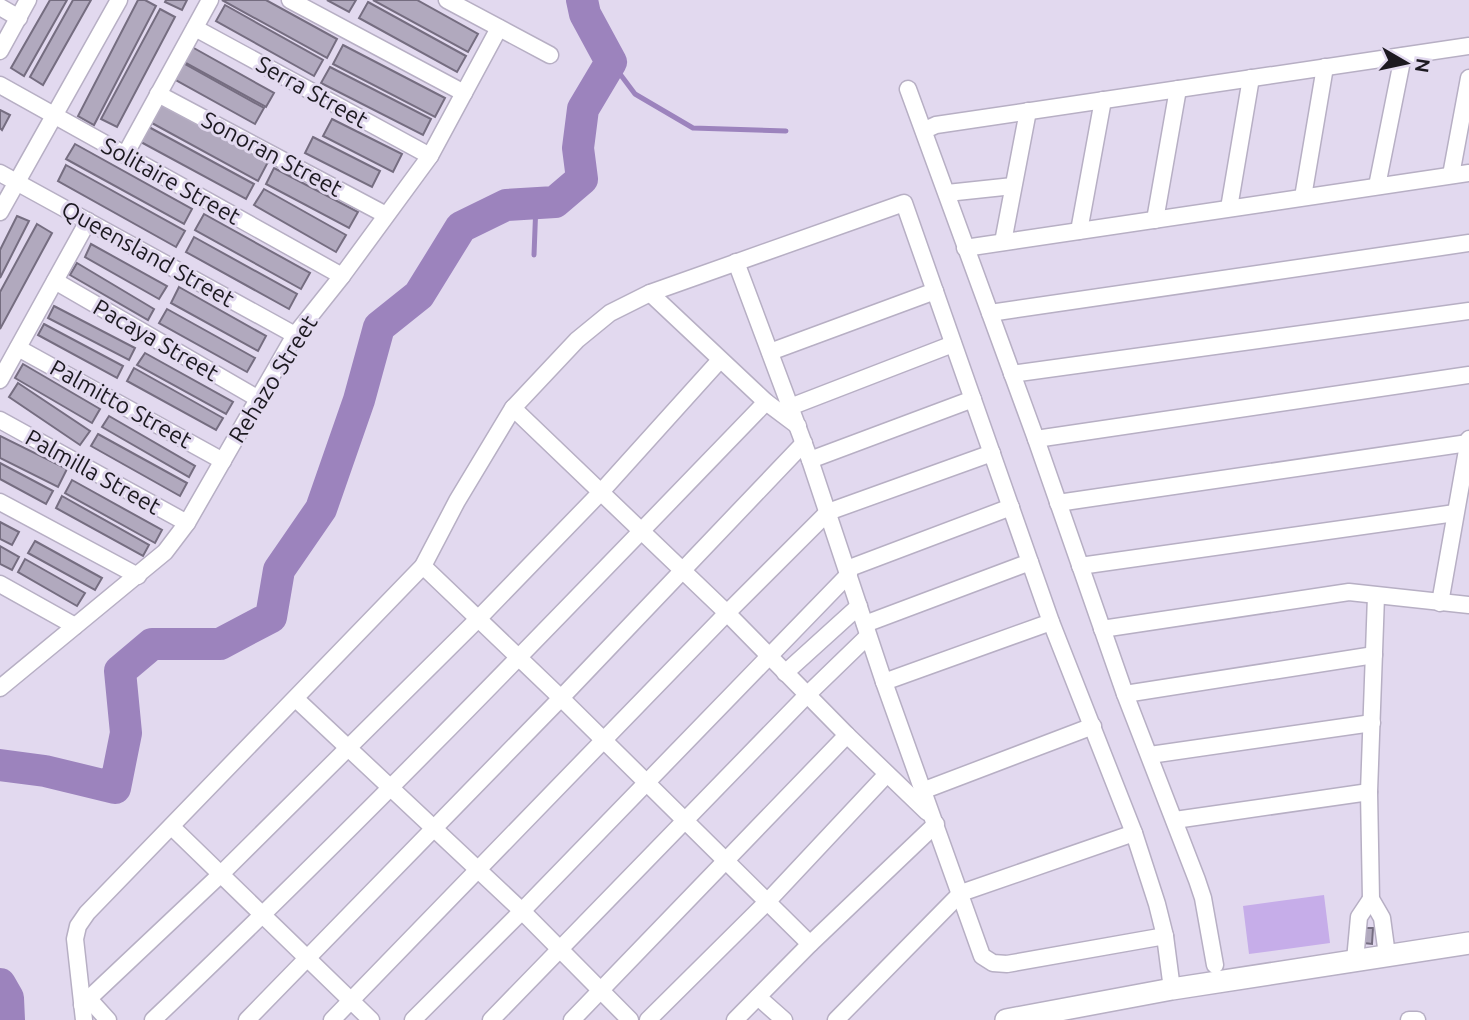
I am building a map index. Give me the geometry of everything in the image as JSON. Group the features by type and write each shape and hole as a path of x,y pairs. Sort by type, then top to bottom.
{"street":[{"path":"0,51 29,0"},
{"path":"0,212 118,0"},
{"path":"125,155 210,0"},
{"path":"289,0 464,93"},
{"path":"447,0 550,55"},
{"path":"0,7 19,18"},
{"name":"Serra Street","path":"194,28 430,156"},
{"name":"Rehazo Street","path":"0,688 138,576 165,552 187,523 295,335 430,156 499,28"},
{"path":"925,130 936,125 1469,46"},
{"path":"1377,186 1403,56"},
{"path":"1303,197 1325,67"},
{"path":"1229,208 1251,78"},
{"path":"1451,175 1469,78"},
{"name":"Solitaire Street","path":"0,85 342,276"},
{"path":"908,89 1036,439 1125,694 1203,898 1215,965"},
{"path":"1155,220 1178,89"},
{"name":"Sonoran Street","path":"158,94 386,215"},
{"path":"1079,231 1103,100"},
{"path":"1003,242 1028,111"},
{"name":"Queensland Street","path":"0,173 295,335"},
{"path":"965,248 1469,173"},
{"path":"947,193 1013,186"},
{"path":"85,1008 75,939 78,926 87,913 423,566 457,500 513,408 577,340 610,313 650,293 904,203 1051,622 1134,834 1165,936 1172,989"},
{"path":"0,380 89,221"},
{"path":"990,313 1469,243"},
{"path":"736,262 798,426 884,682 982,956 993,963 1007,964 1165,936"},
{"name":"Pacaya Street","path":"55,281 257,398"},
{"path":"770,352 934,291"},
{"path":"650,293 766,402 798,426"},
{"path":"1012,374 1469,311"},
{"path":"790,407 953,344"},
{"name":"Palmitto Street","path":"18,348 223,461"},
{"path":"85,1008 478,619 601,492 720,360"},
{"path":"1036,439 1469,375"},
{"path":"810,460 973,399"},
{"path":"153,1020 263,916 519,658 766,402"},
{"path":"513,408 727,613 934,820"},
{"name":"Palmilla Street","path":"0,420 187,523"},
{"path":"1058,503 1469,441 1440,603"},
{"path":"247,1020 683,572 804,443"},
{"path":"332,1020 828,512 992,453"},
{"path":"0,502 138,576"},
{"path":"413,1020 522,911 848,572 1011,507"},
{"path":"1080,566 1455,513"},
{"path":"491,1020 807,695 866,630 1030,562"},
{"path":"423,566 810,944"},
{"path":"0,584 75,626"},
{"path":"1102,629 1349,592 1469,605"},
{"path":"1376,596 1369,792 1371,900 1382,918 1387,955"},
{"path":"785,673 859,606"},
{"path":"884,682 1051,622"},
{"path":"1125,694 1374,655"},
{"path":"296,699 522,911 630,1020"},
{"path":"1150,755 1372,723"},
{"path":"922,791 1093,726"},
{"path":"572,1020 847,735"},
{"path":"649,1020 767,902 887,774"},
{"path":"1175,820 1369,792"},
{"path":"735,1020 934,820"},
{"path":"172,827 371,1020"},
{"path":"836,1020 961,893 1134,834"},
{"path":"1356,960 1359,917 1371,900"},
{"path":"1006,1020 1172,989 1469,943"},
{"path":"758,997 784,1020"},
{"path":"85,1008 108,1020"},
{"path":"1409,1020 1417,1020"}],"shaded area":[{"path":"1324,895 1330,943 1249,954 1243,906"}],"building":[{"path":"50,0 67,0 24,76 11,68"},
{"path":"73,0 91,0 43,85 30,77"},
{"path":"138,0 145,0 156,6 94,125 78,116"},
{"path":"187,0 182,10 165,2"},
{"path":"222,0 266,0 337,39 327,58"},
{"path":"327,0 356,0 349,12"},
{"path":"373,0 417,0 478,34 468,52"},
{"path":"368,2 466,56 457,72 359,18"},
{"path":"225,5 323,60 314,76 216,21"},
{"path":"160,9 175,17 117,127 101,119"},
{"path":"343,45 445,98 435,117 333,64"},
{"path":"192,47 274,93 266,107 184,62"},
{"path":"183,63 264,108 255,124 174,79"},
{"path":"330,67 431,119 423,135 321,83"},
{"path":"160,103 268,162 258,181 150,122"},
{"path":"0,110 10,115 2,130 0,128"},
{"path":"332,119 402,154 393,172 323,136"},
{"path":"147,126 254,184 246,199 139,141"},
{"path":"313,137 380,171 372,187 305,153"},
{"path":"75,144 192,209 184,224 66,159"},
{"path":"66,165 185,231 176,247 58,181"},
{"path":"274,168 358,212 349,228 266,184"},
{"path":"264,189 346,235 336,252 254,205"},
{"path":"204,214 310,273 301,289 195,230"},
{"path":"17,216 29,221 0,278 0,250"},
{"path":"37,224 52,233 0,329 0,292"},
{"path":"194,237 297,294 289,309 186,252"},
{"path":"91,244 167,286 159,299 85,257"},
{"path":"77,263 154,309 148,320 70,275"},
{"path":"179,287 266,336 258,351 171,303"},
{"path":"54,306 135,348 129,360 48,318"},
{"path":"167,309 255,358 247,372 159,323"},
{"path":"44,324 123,366 117,378 38,335"},
{"path":"145,353 233,402 226,414 137,365"},
{"path":"23,364 100,409 92,423 15,378"},
{"path":"134,368 223,418 216,430 127,381"},
{"path":"18,383 90,431 80,445 9,397"},
{"path":"109,416 195,466 189,477 102,427"},
{"path":"98,434 187,483 180,496 91,446"},
{"path":"0,436 67,469 58,487 0,458"},
{"path":"0,463 53,491 46,504 0,479"},
{"path":"72,480 162,530 155,543 65,493"},
{"path":"62,496 149,545 143,556 56,508"},
{"path":"0,522 19,532 12,545 0,539"},
{"path":"35,541 102,578 95,590 28,553"},
{"path":"0,546 19,557 12,570 0,564"},
{"path":"25,559 85,593 77,606 18,572"},
{"path":"1365,928 1373,928 1372,944 1364,943"}],"waterway":[{"path":"0,765 45,771 115,788 126,733 120,671 152,644 220,644 271,617 279,570 321,509 359,400 379,327 419,295 461,227 506,205 555,202 582,179 578,148 583,109 611,62 585,14 582,0"},
{"path":"611,62 635,94 693,128 786,131"},
{"path":"534,255 536,203"},
{"path":"0,984 8,998 9,1020"}]}
